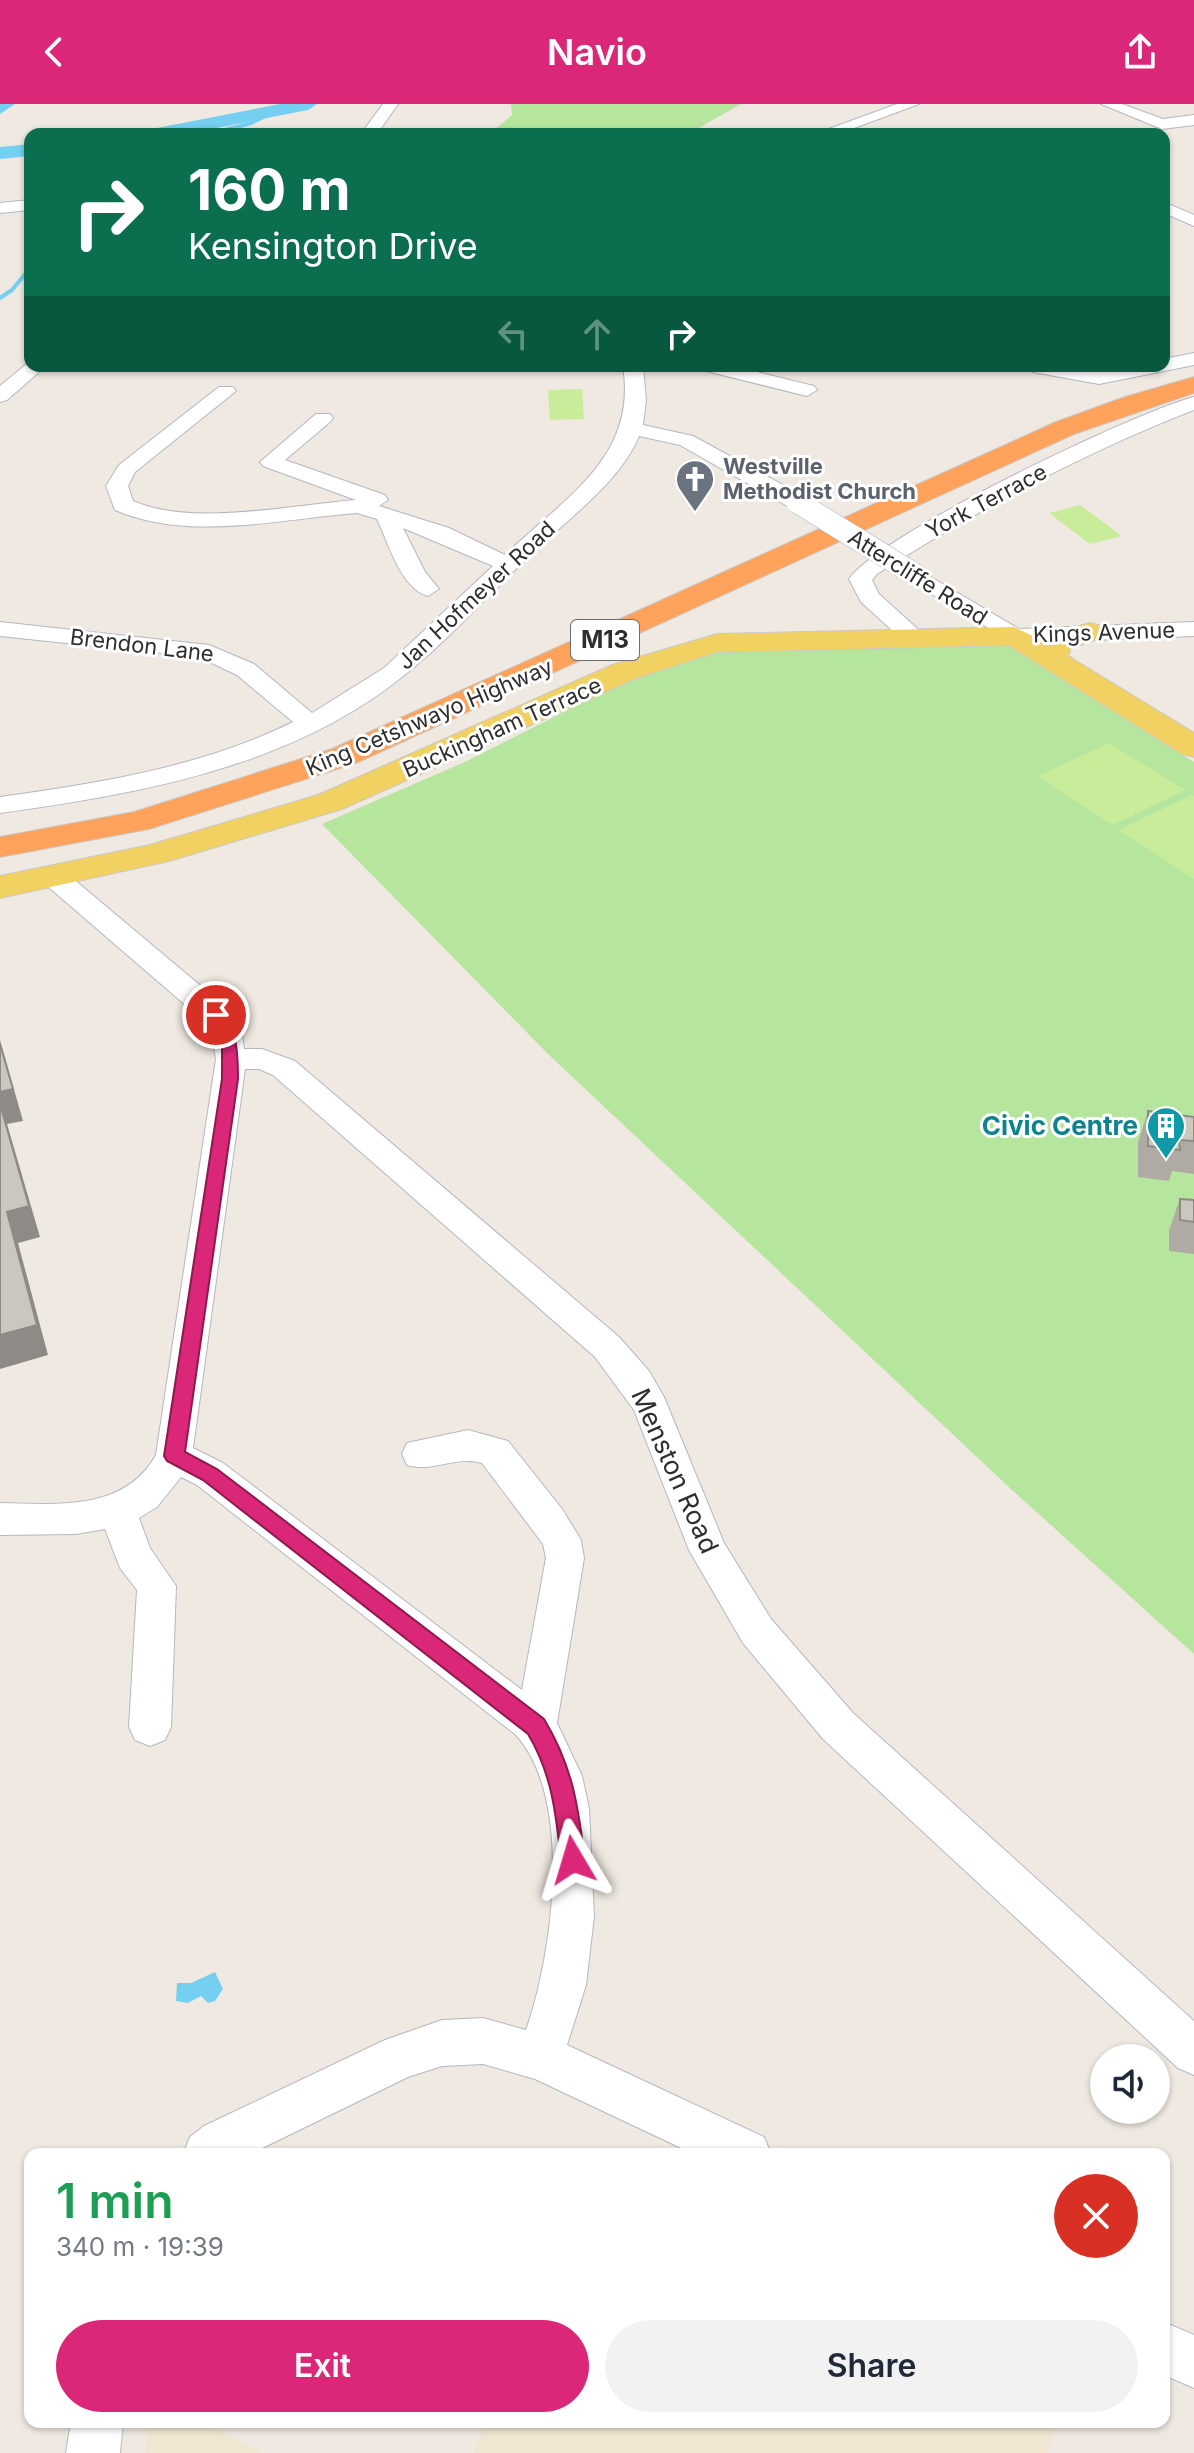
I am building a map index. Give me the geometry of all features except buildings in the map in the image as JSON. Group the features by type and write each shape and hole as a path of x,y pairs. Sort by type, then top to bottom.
{"highway":[{"name":"King Cetshwayo Highway","path":"0,830 168,796 260,769 354,735 1070,411 1194,373"},
{"name":"King Cetshwayo Highway","path":"0,850 195,806 371,745 1065,428 1134,402 1192,401"},
{"path":"0,822 168,796"}],"main road":[{"path":"923,638 954,622 958,613 955,600"},
{"path":"850,639 873,628 885,613"},
{"path":"1052,659 1054,646 1058,642 1090,632"},
{"path":"939,668 953,649 998,636"},
{"name":"Buckingham Terrace","path":"0,887 55,878 194,845 330,802 623,672 673,654 733,642 998,636"},
{"name":"Attercliffe Road","path":"998,636 1052,659 1194,747"}],"street":[{"path":"373,128 391,104"},
{"path":"840,128 912,104"},
{"path":"1108,104 1162,124 1191,120"},
{"path":"1148,104 1191,120"},
{"path":"866,119 880,124 882,128"},
{"path":"0,208 24,206"},
{"path":"1170,210 1194,221"},
{"path":"1170,364 1194,359"},
{"path":"0,396 29,372"},
{"name":"Jan Hofmeyer Road","path":"0,805 94,790 178,771 244,750 344,705 399,668 604,471 633,429 637,391 634,372"},
{"path":"734,372 807,390"},
{"path":"1066,372 1099,378 1129,372"},
{"path":"226,391 126,469 117,486 123,505 146,515 187,521 358,506"},
{"path":"637,391 660,418 694,444"},
{"name":"York Terrace","path":"923,638 885,613 861,586 860,579 869,569 956,514 1192,401"},
{"path":"323,418 270,462 516,556"},
{"path":"297,426 250,468 516,556"},
{"name":"Attercliffe Road","path":"633,429 694,444 727,462 955,600 998,636"},
{"path":"604,471 639,456 667,452 727,462"},
{"path":"386,515 415,574 428,589"},
{"name":"Brendon Lane","path":"0,629 219,654 243,665 308,723"},
{"name":"Kings Avenue","path":"998,636 1194,629"},
{"path":"0,1519 91,1516 118,1511 152,1493 162,1482 174,1456 231,1059 227,1036 216,1015 118,935 55,878"},
{"name":"Menston Road","path":"231,1059 262,1059 284,1068 607,1347 636,1381 651,1407 708,1550 757,1631 838,1726 1194,2052"},
{"path":"420,1454 466,1446 486,1446 495,1452 562,1540 562,1590 536,1726"},
{"path":"174,1456 210,1474 536,1726 551,1751 565,1790 573,1860 573,1925 565,1978 540,2057"},
{"path":"118,1511 134,1556 157,1586 150,1727"},
{"path":"215,2148 401,2056 442,2043 483,2041 540,2057 734,2148"},
{"path":"1170,2351 1194,2362"},
{"path":"93,2453 96,2428"}],"shaded area":[{"path":"148,2428 214,2428 262,2453 145,2453"},
{"path":"483,2428 1054,2428 1048,2453 473,2453"}],"green space":[{"path":"511,104 741,104 699,128 496,128 512,115"},
{"path":"582,389 584,419 550,420 548,390"},
{"path":"1080,505 1122,536 1090,544 1049,513"},
{"path":"1007,645 1194,762 1194,1654 1012,1490 548,1054 322,824 467,761 637,675 726,649"},
{"path":"1109,743 1185,790 1112,825 1038,776"},
{"path":"1192,795 1194,797 1194,879 1119,830"}],"water":[{"path":"215,1972 223,1989 215,2001 208,2003 201,1996 188,2003 176,2001 177,1983 191,1983"}],"waterway":[{"path":"0,108 6,104"},
{"path":"187,128 308,104"},
{"path":"232,128 274,112"},
{"path":"0,153 24,151"},
{"path":"0,298 12,290 24,275"}],"place":[{"name":"Westville Methodist Church","path":"695,513"},
{"name":"Civic Centre","path":"1166,1160"}],"route":[{"path":"216,1015 230,1047 230,1079 174,1456 210,1474 536,1726 551,1751 565,1790 573,1860"}]}
